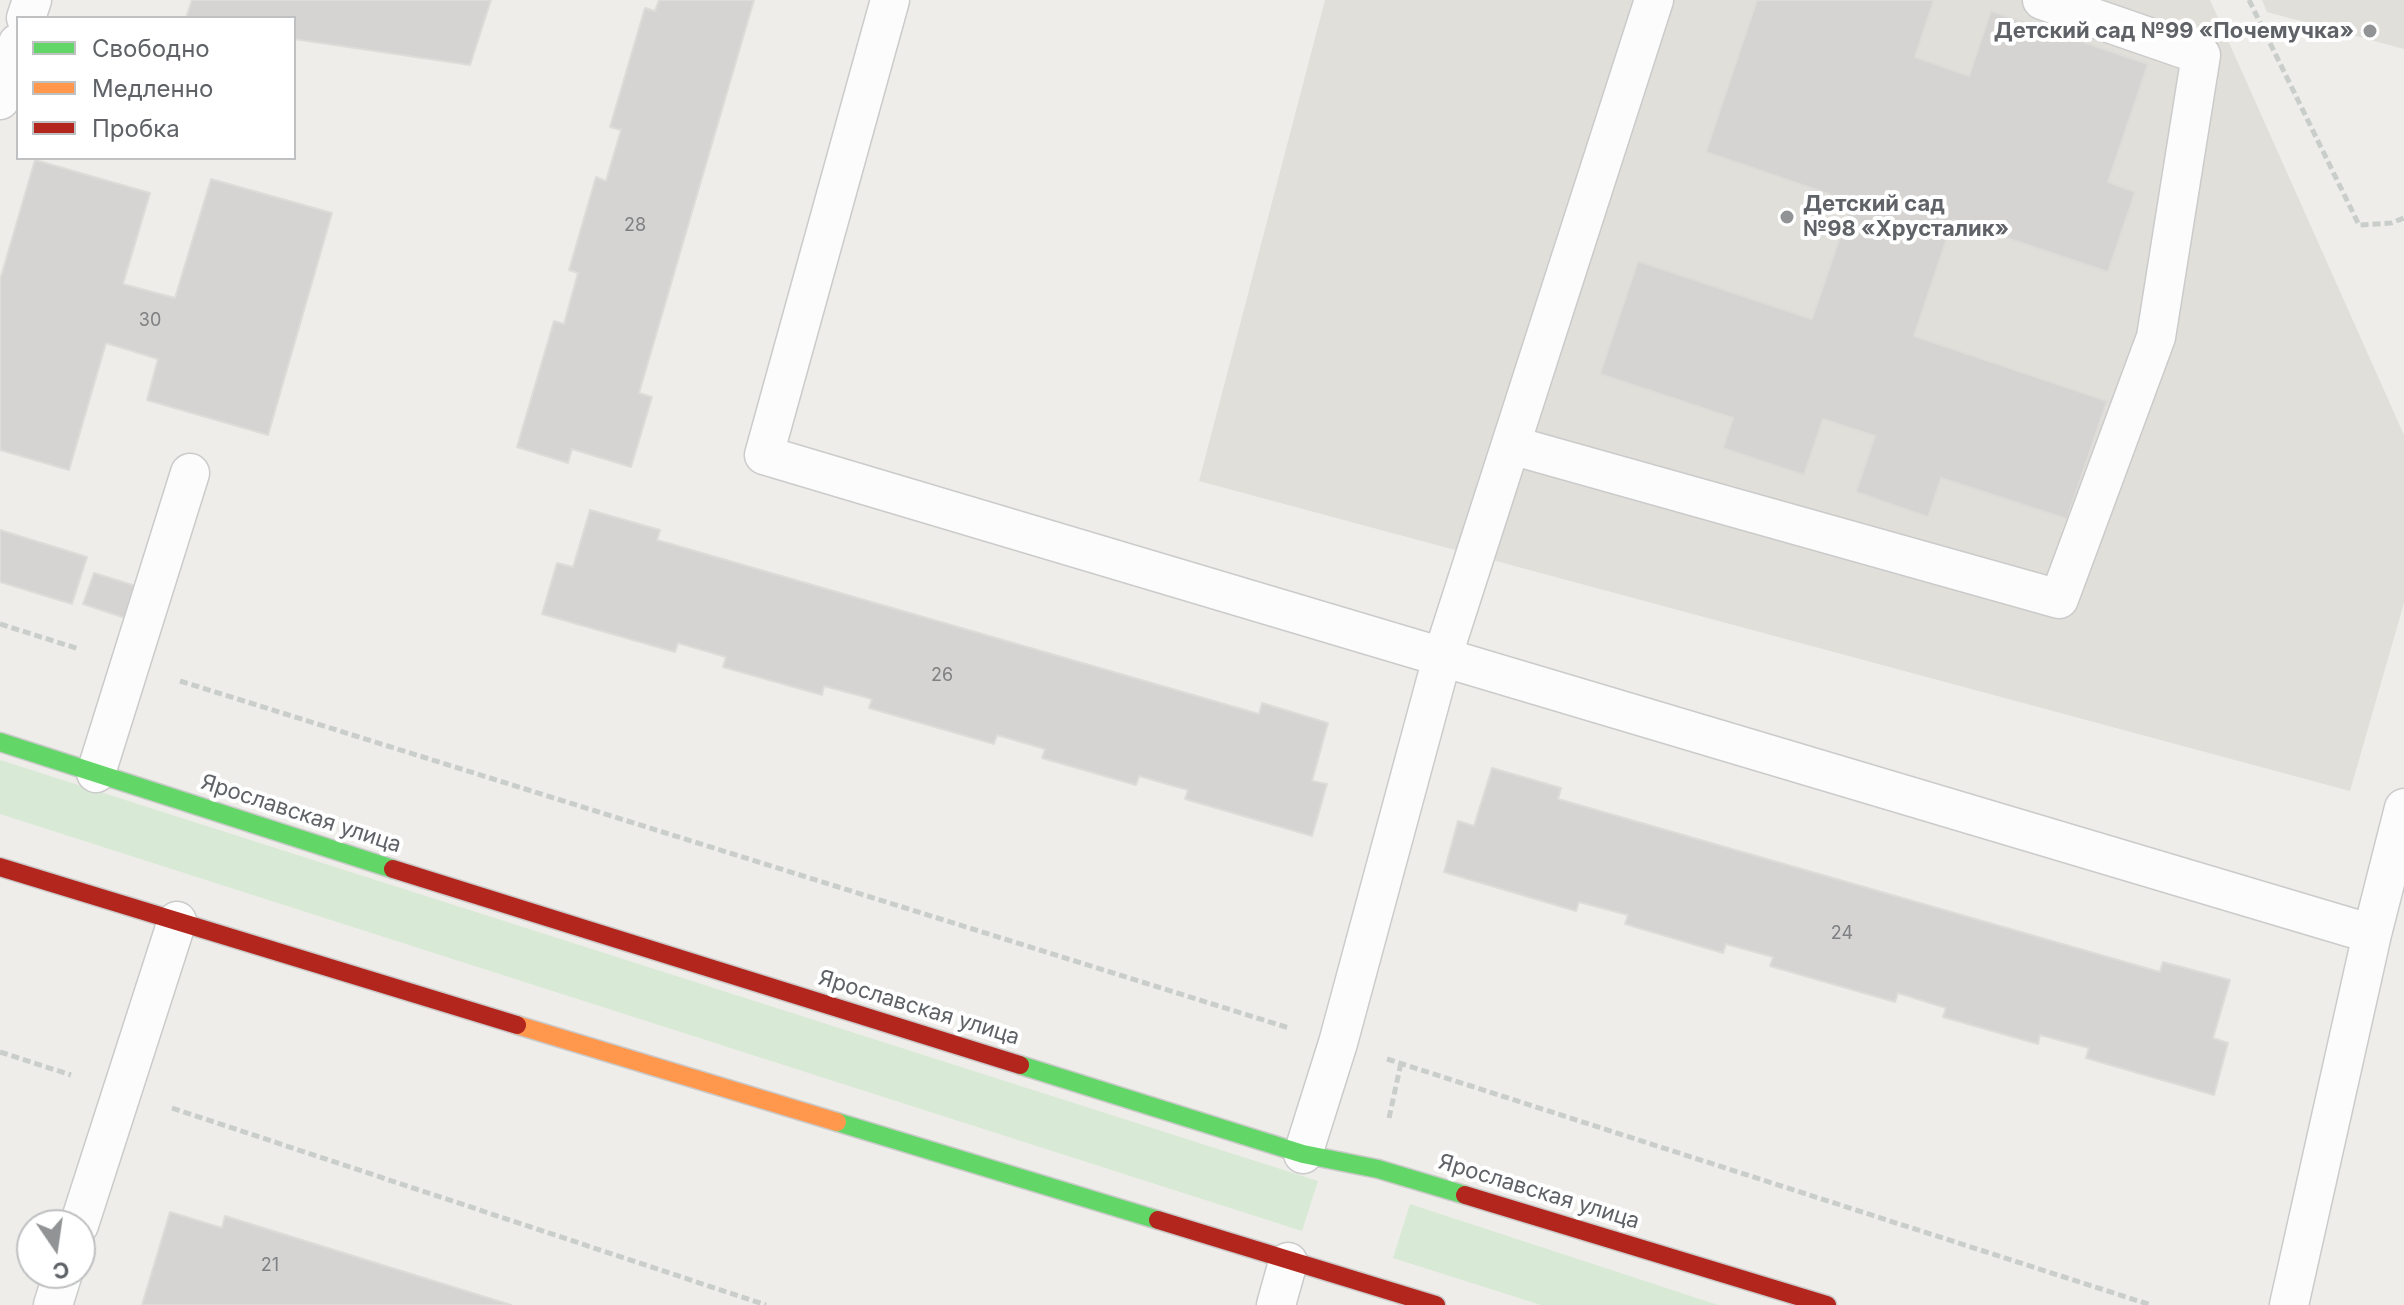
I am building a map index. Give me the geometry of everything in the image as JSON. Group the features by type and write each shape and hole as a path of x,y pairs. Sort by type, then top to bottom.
{"main road":[{"name":"Ярославская улица","path":"0,742 375,864 1303,1154 1378,1169 1827,1305"},
{"path":"0,867 1436,1305"}],"lane":[{"path":"890,0 764,455 2372,934"},
{"path":"1303,1154 1338,1043 1442,658 1654,0"},
{"path":"1511,445 2059,599 2156,337 2201,55 2042,0"},
{"path":"0,100 15,40"},
{"path":"96,773 190,473"},
{"path":"2289,1305 2372,934 2404,808"},
{"path":"84,1209 177,921"},
{"path":"1276,1305 1288,1262"}],"path":[{"path":"2249,0 2359,225 2391,223 2404,218"},
{"path":"0,624 1338,1043 2151,1305"},
{"path":"0,1052 766,1305"}],"shaded area":[{"name":"Детский сад №98 «Хрусталик»","path":"1325,0 2210,0 2404,435 2404,603 2350,791 1199,481"},
{"name":"Детский сад №99 «Почемучка»","path":"2262,0 2404,0 2404,49 2267,12"}],"green space":[{"path":"0,760 1318,1181 1302,1231 0,814"},
{"path":"1410,1204 1718,1305 1541,1305 1393,1258"}],"building":[{"path":"192,0 491,0 470,65 296,39 296,16 187,16"},
{"path":"659,0 754,0 639,393 652,397 631,467 572,449 568,463 517,447 554,321 564,324 578,273 569,270 596,177 606,181 621,130 610,127 645,8 655,11"},
{"path":"1757,0 1934,0 1915,57 1969,76 1991,11 2148,64 2108,182 2135,192 2108,272 1953,220 1914,336 2107,401 2067,519 1941,478 1928,517 1856,492 1875,436 1823,419 1804,475 1723,448 1733,418 1600,374 1638,261 1812,319 1852,202 1706,152"},
{"path":"35,160 150,193 123,284 175,298 211,179 332,213 268,435 147,400 158,359 106,343 69,470 0,450 0,280"},
{"path":"590,510 660,530 657,540 1259,714 1262,703 1328,723 1312,781 1327,784 1312,836 1185,799 1188,790 1139,776 1136,785 1042,758 1045,749 997,735 994,744 869,708 872,699 824,686 822,695 723,667 726,657 678,643 675,652 542,614 557,563 573,567"},
{"path":"0,530 87,557 72,604 0,582"},
{"path":"94,573 139,587 128,619 83,604"},
{"path":"1492,768 1561,788 1558,799 2160,972 2163,962 2230,980 2213,1038 2228,1043 2214,1095 2086,1058 2089,1048 2040,1035 2038,1044 1943,1017 1946,1008 1898,993 1895,1002 1770,966 1773,957 1726,944 1723,953 1625,924 1628,915 1579,902 1576,911 1444,872 1458,821 1474,826"},
{"path":"170,1212 222,1228 225,1216 511,1305 142,1305"}],"traffic: fast":[{"path":"0,742 393,869"},
{"path":"1020,1065 1303,1154 1378,1169 1465,1195"},
{"path":"837,1122 1158,1220"}],"traffic: slow":[{"path":"517,1025 837,1122"}],"traffic: jam":[{"path":"0,867 517,1025"},
{"path":"393,869 1020,1065"},
{"path":"1465,1195 1827,1305"},
{"path":"1158,1220 1436,1305"}],"place":[{"name":"Детский сад №99 «Почемучка»","path":"2370,31"},
{"name":"Детский сад №98 «Хрусталик»","path":"1787,217"}]}
